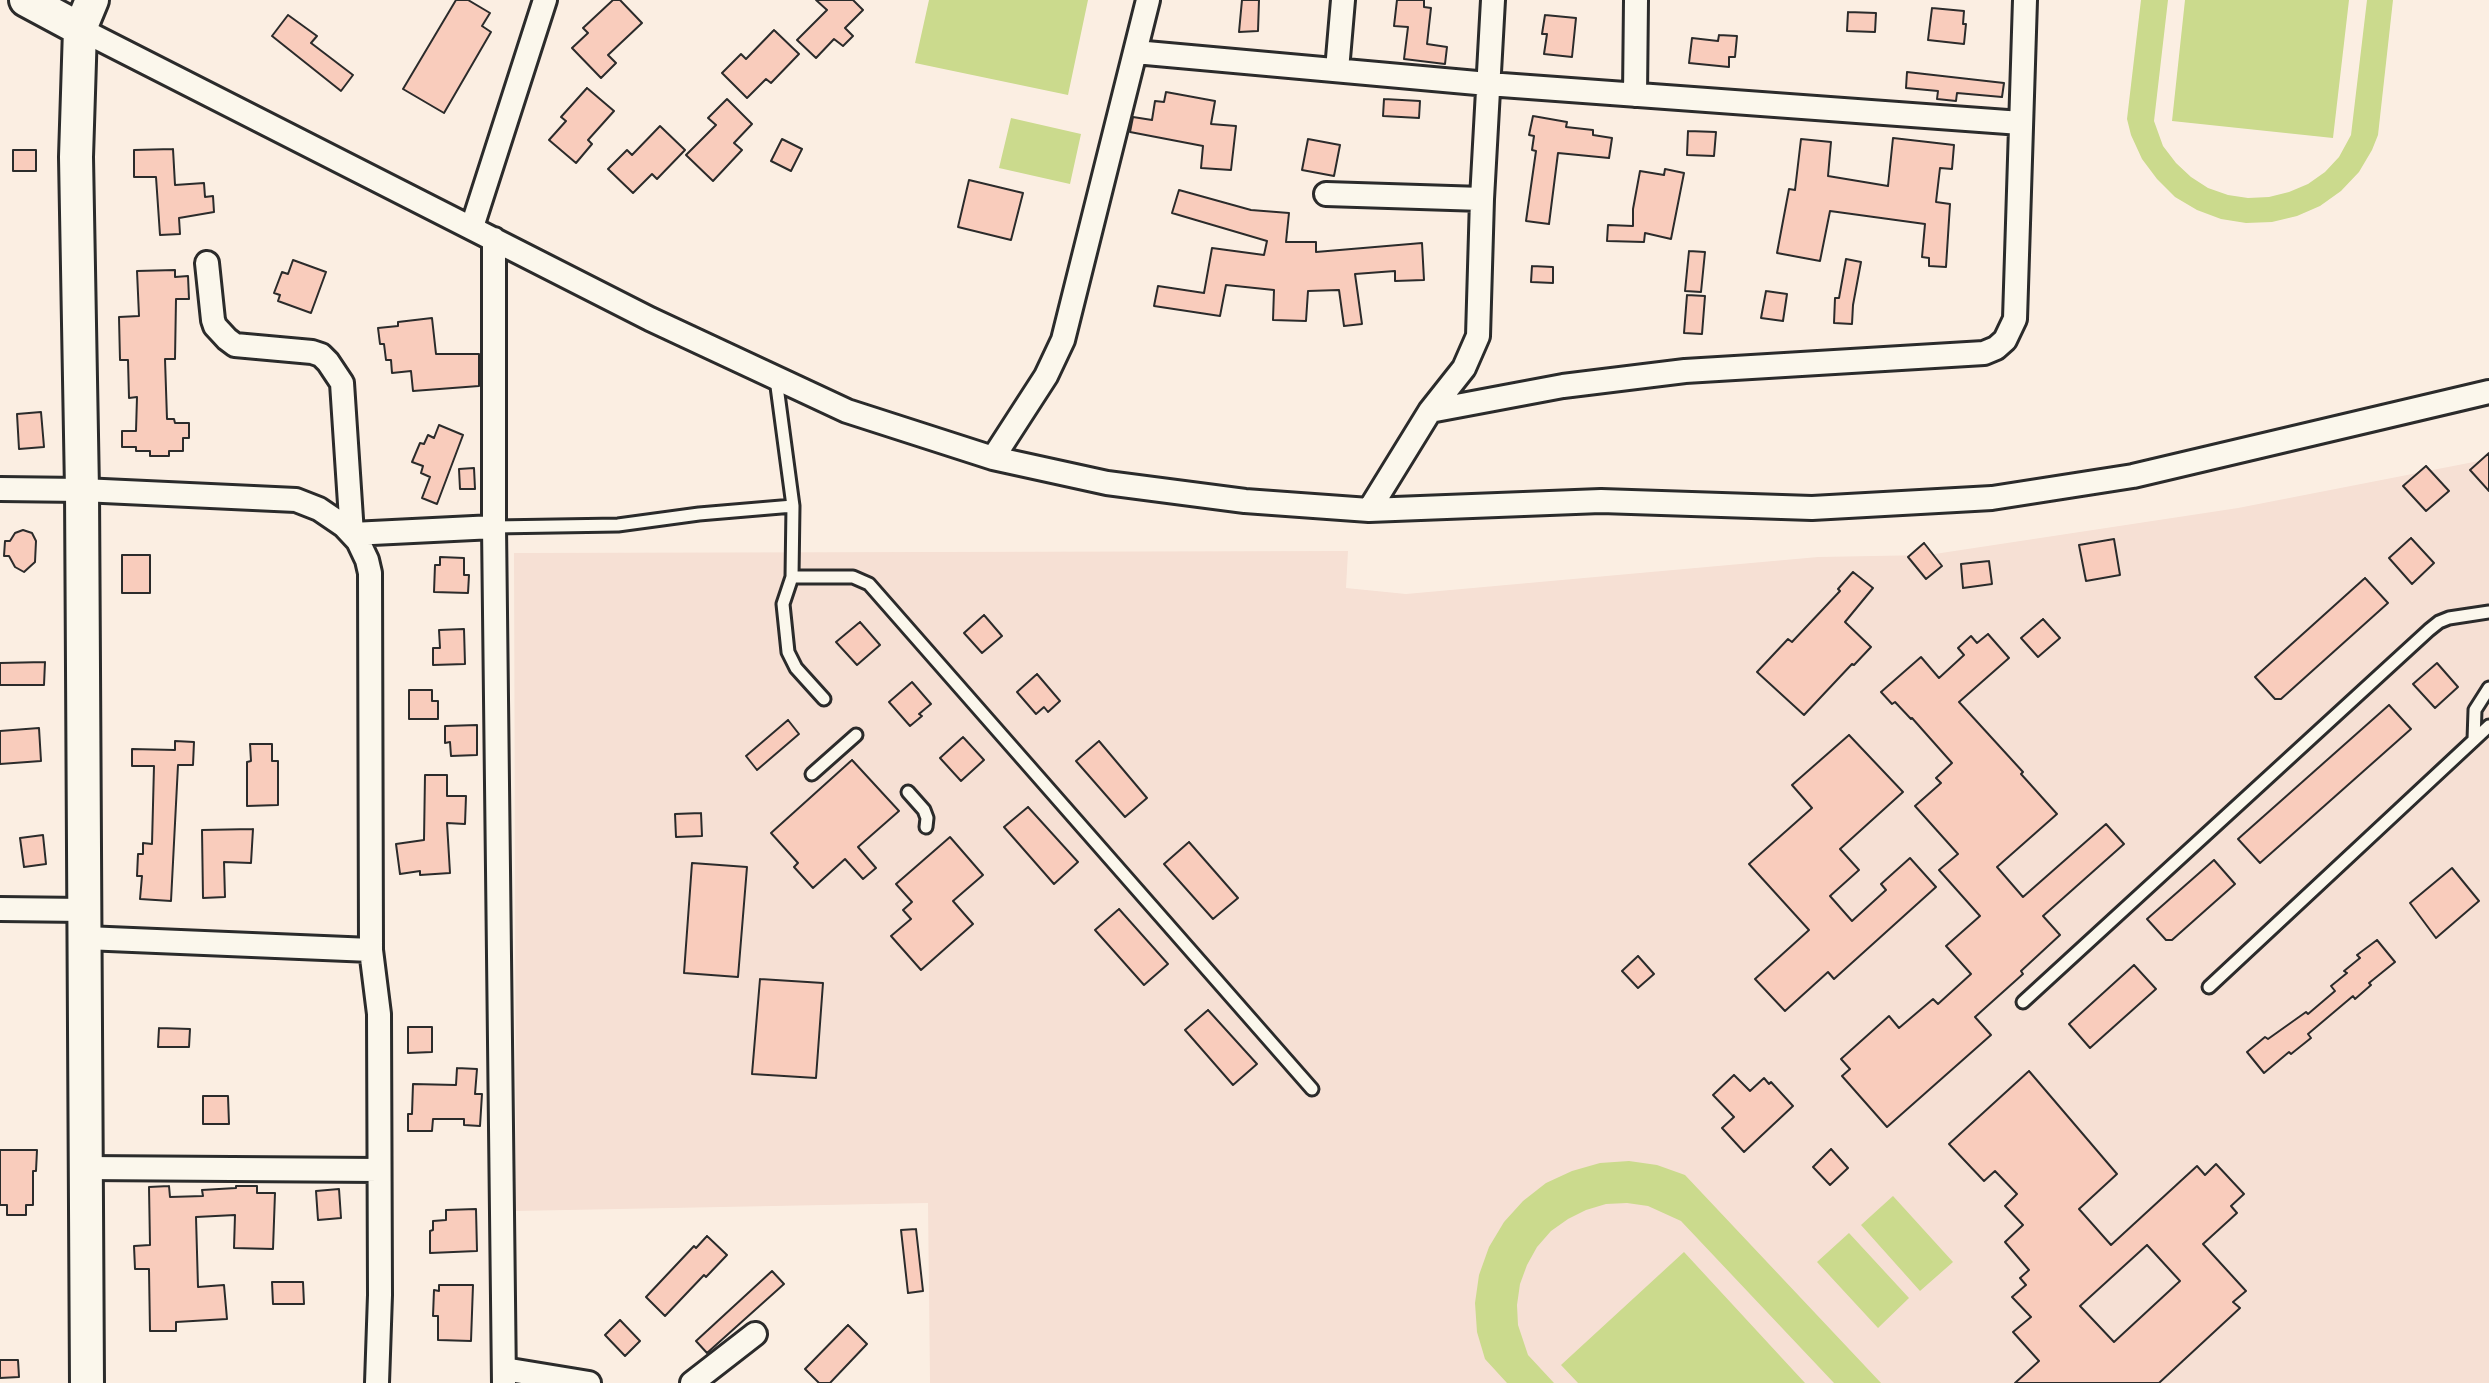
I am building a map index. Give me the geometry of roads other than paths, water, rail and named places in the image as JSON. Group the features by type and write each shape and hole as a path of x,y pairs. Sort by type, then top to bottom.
{"street":[{"path":"26,0 650,319 847,411 993,458 1107,483 1245,501 1369,510 1601,501 1812,508 1992,498 2133,476 2489,392"},
{"path":"87,1383 82,490 76,157 80,29 92,0"},
{"path":"472,227 545,0"},
{"path":"993,458 1046,376 1063,340 1148,0"},
{"path":"1337,70 1343,0"},
{"path":"1369,510 1430,411 1464,368 1478,336 1493,0"},
{"path":"1635,95 1636,0"},
{"path":"1430,411 1563,386 1685,371 1984,353 1996,348 2005,340 2015,319 2025,0"},
{"path":"1135,52 1488,84 2021,123"},
{"path":"1326,194 1482,199"},
{"path":"494,239 494,527 504,1376 589,1383"},
{"path":"207,263 213,320 227,339 235,345 321,355 342,383 352,534"},
{"path":"0,489 296,500 319,509 352,534 363,550 370,573 371,950 379,1014 380,1295 377,1383"},
{"path":"352,534 494,527"},
{"path":"0,909 85,924 371,950"},
{"path":"85,1168 379,1170"},
{"path":"692,1383 755,1334"}],"lane":[{"path":"776,379 793,506 792,577 783,604 788,652 796,668 824,699"},
{"path":"494,527 618,525 793,506"},
{"path":"792,577 853,577 869,584 1312,1089"},
{"path":"2023,1002 2429,630 2449,618 2489,612"},
{"path":"2474,740 2475,710 2489,688"},
{"path":"2209,987 2489,726"},
{"path":"812,774 856,735"},
{"path":"908,792 924,810 926,827"}]}
